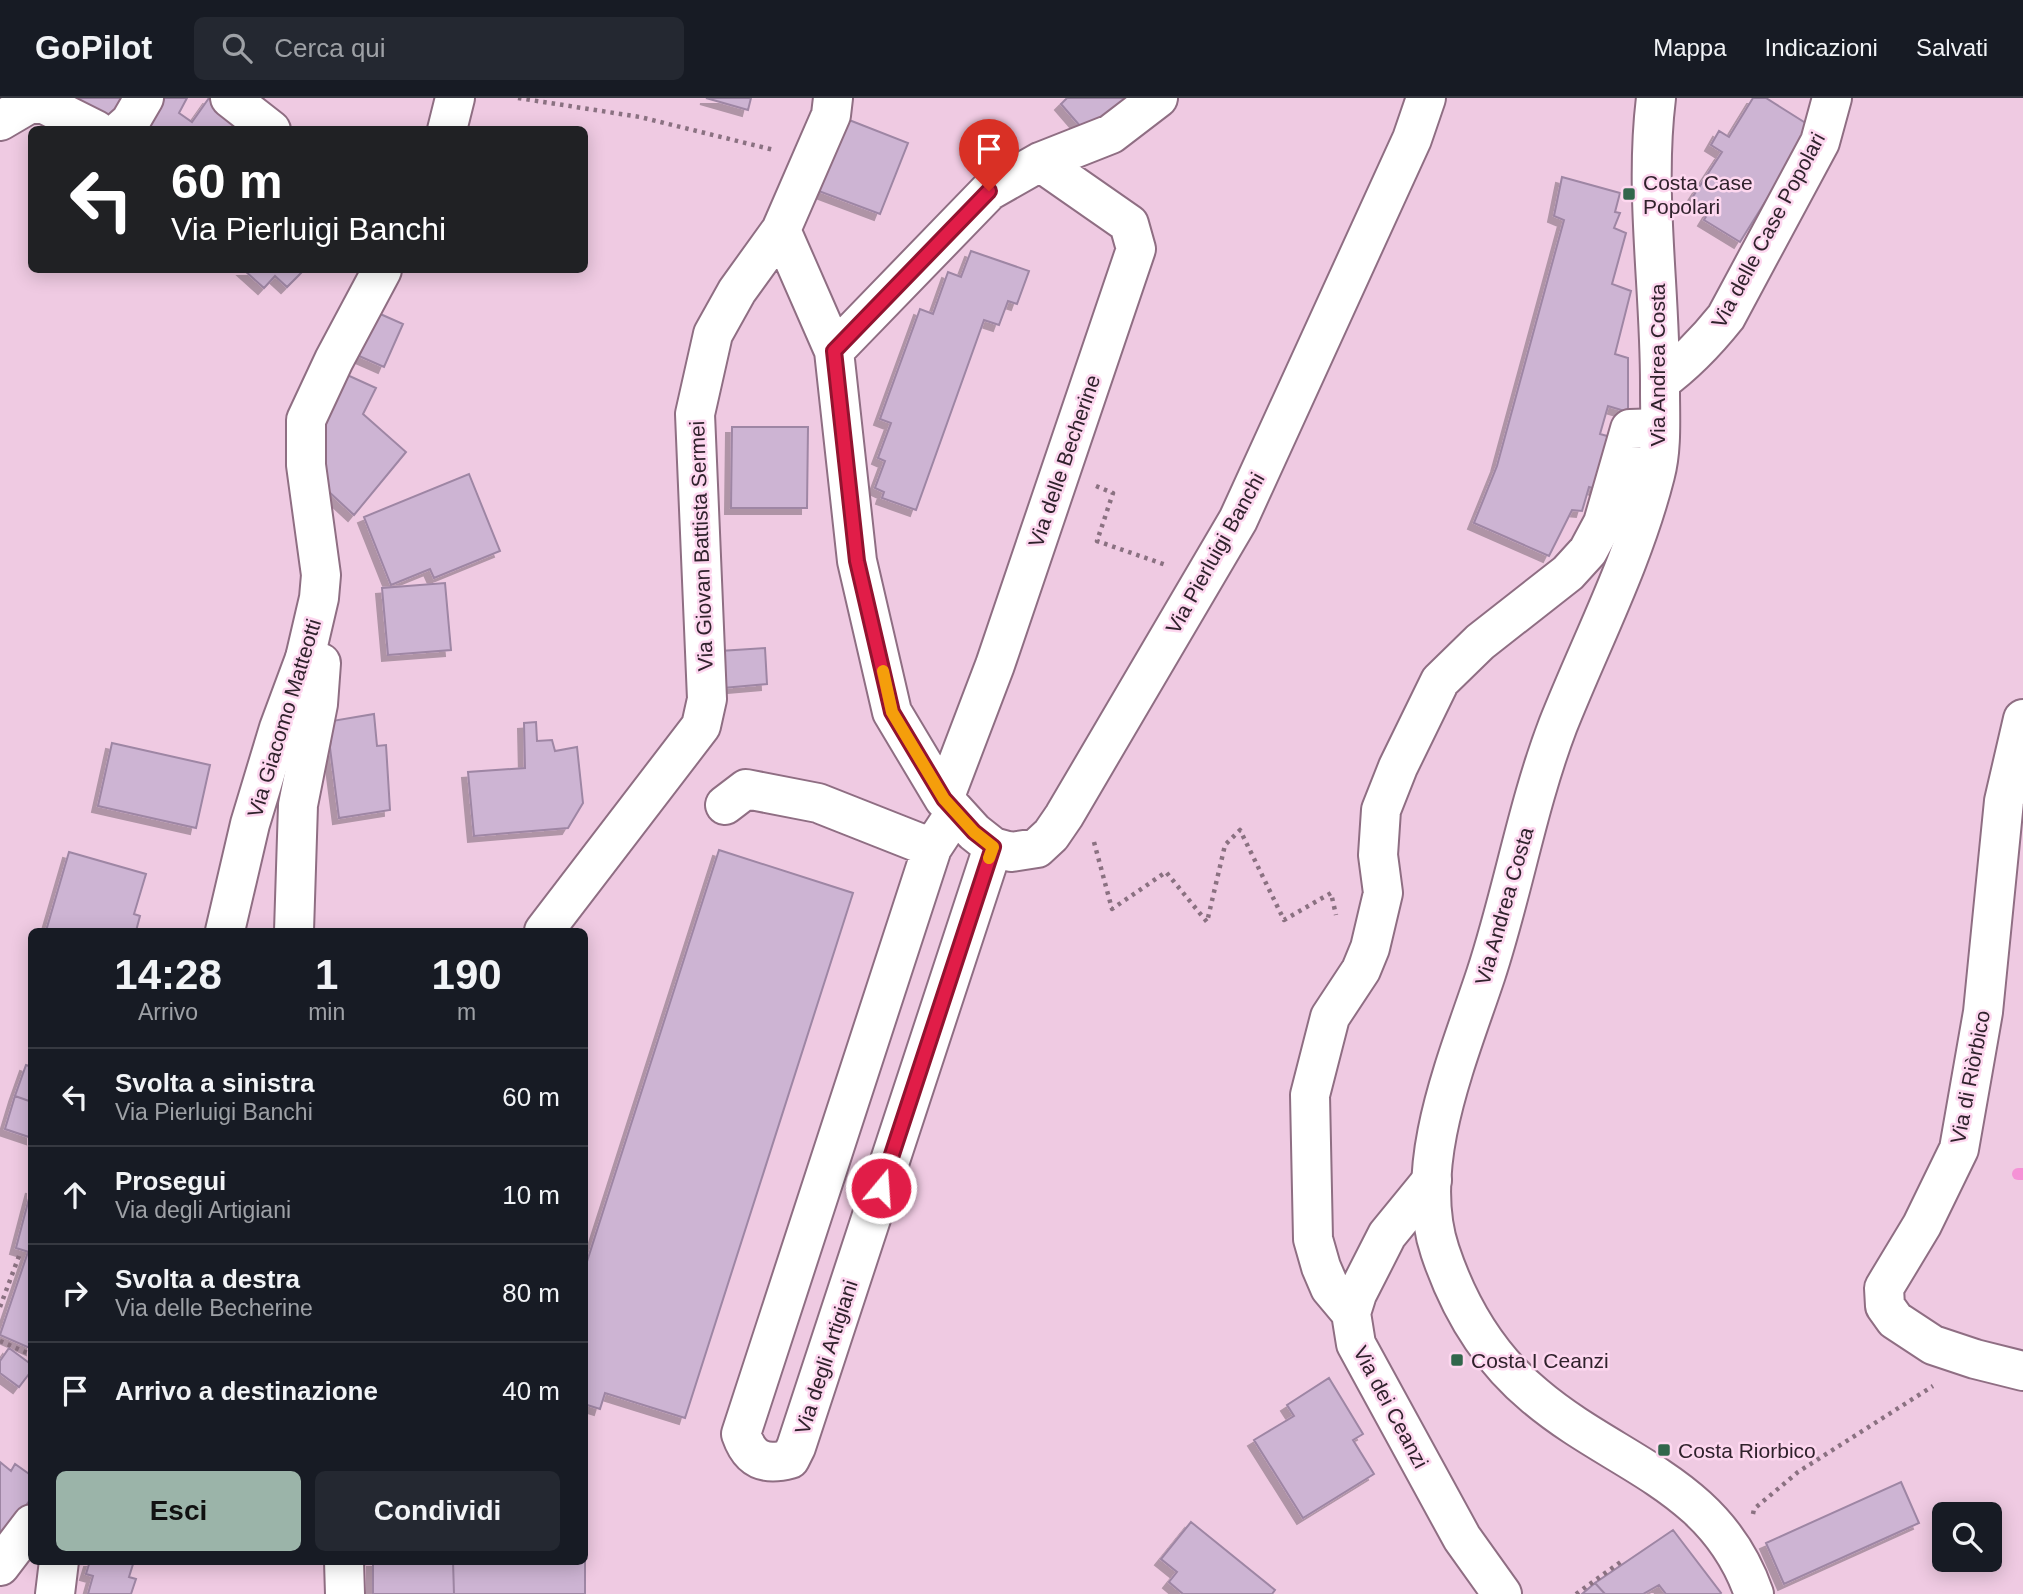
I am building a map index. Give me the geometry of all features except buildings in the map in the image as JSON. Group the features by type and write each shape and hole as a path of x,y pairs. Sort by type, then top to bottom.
{"street":[{"path":"126,126 144,98"},
{"path":"230,98 266,126"},
{"path":"448,126 455,98"},
{"name":"Via Giovan Battista Sermei","path":"546,928 701,726 707,699 695,414 713,334 737,291 781,230 831,116 834,98"},
{"path":"834,351 989,191 1040,162 1111,134 1158,98"},
{"name":"Via Pierluigi Banchi","path":"993,847 1011,852 1037,848 1051,835 1238,520 1412,139 1426,98"},
{"name":"Via Andrea Costa","path":"1656,98 1653,192 1661,344 1660,382 1645,429 1657,470 1617,589 1559,724 1540,777 1503,918 1448,1091 1436,1139 1432,1180 1433,1217 1438,1245 1455,1293 1484,1343 1506,1370 1537,1398 1565,1418 1678,1489 1728,1543 1754,1594"},
{"name":"Via delle Case Popolari","path":"1660,382 1686,363 1726,317 1820,142 1832,98"},
{"path":"0,121 29,104 44,104 88,126"},
{"name":"Via delle Becherine","path":"950,806 1136,249 1129,224 1040,162"},
{"path":"781,230 834,351 857,561 892,712 950,806 974,832 993,847"},
{"name":"Via Giacomo Matteotti","path":"226,928 250,824 317,615 321,575 306,465 306,420 334,360 380,273"},
{"path":"1351,1313 1330,1288 1312,1239 1310,1095 1330,1017 1361,970 1370,948 1383,893 1378,855 1381,810 1398,767 1440,681 1480,642 1568,573 1588,551 1645,429"},
{"path":"294,928 298,805 318,704 321,663 304,658"},
{"name":"Via di Riòrbico","path":"2023,719 2004,801 1983,1012 1959,1149 1922,1225 1884,1288 1885,1306 1895,1320 1933,1345 2023,1371"},
{"path":"725,804 746,789 818,803 932,848"},
{"name":"Via degli Artigiani","path":"950,806 932,848 741,1434 745,1446 757,1459 774,1464 790,1460 796,1447 993,847"},
{"path":"1351,1313 1357,1294 1387,1236 1432,1180"},
{"name":"Via dei Ceanzi","path":"1351,1313 1356,1344 1462,1538 1502,1594"},
{"path":"0,1566 28,1529"},
{"path":"55,1594 59,1565"},
{"path":"344,1565 345,1594"}],"path":[{"path":"518,98 640,117 812,159"},
{"path":"1060,472 1113,493 1097,541 1171,567"},
{"path":"1064,816 1091,828 1112,909 1166,872 1207,922 1225,845 1240,830 1284,920 1331,893 1337,916"},
{"path":"0,1307 19,1256"},
{"path":"0,1341 28,1353"},
{"path":"1728,1543 1746,1529 1754,1509 1798,1472 1975,1359"},
{"path":"1576,1594 1622,1561"}],"waterway":[{"path":"2018,1174 2023,1174"}],"slow traffic":[{"path":"883,671 892,712 944,799 974,832 993,847 989,858"}],"place":[{"name":"Costa Case Popolari","path":"1629,194"},
{"name":"Costa I Ceanzi","path":"1457,1360"},
{"name":"Costa Riorbico","path":"1664,1450"}],"route":[{"path":"881,1188 993,847 974,832 944,799 892,712 857,561 834,351 989,191"}]}
